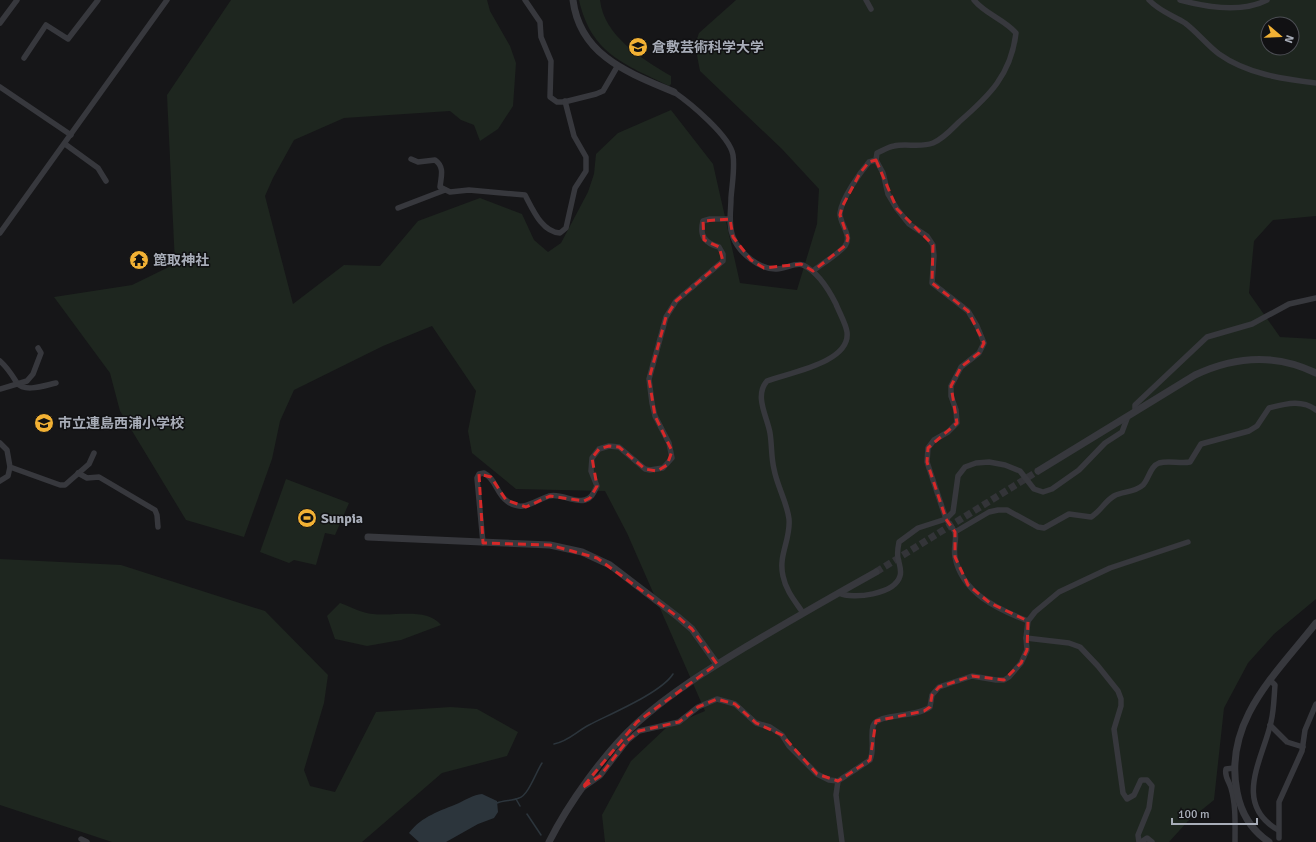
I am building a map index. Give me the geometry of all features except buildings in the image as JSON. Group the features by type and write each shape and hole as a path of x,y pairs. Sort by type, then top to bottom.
{"street":[{"path":"0,23 17,0"},
{"path":"24,58 46,25 68,39 98,0"},
{"path":"1,231 65,144 167,0"},
{"path":"525,0 540,22 541,37 551,61 550,97 557,102 603,91 617,67"},
{"path":"573,0 580,24 592,44 617,67 674,92 689,103 727,141 733,154 730,219 733,237 751,260 764,268 777,269 801,264 813,270 835,304 847,333 844,346 836,354 825,361 767,381 762,386 761,400 770,434 774,469 789,519 781,561 783,575 787,589 804,613"},
{"path":"866,0 871,9"},
{"path":"974,0 979,6 1009,25 1016,33 1015,43 1004,75 983,102 942,138 933,143 922,146 894,146 877,153 876,160 883,173 888,194 897,209 910,224 927,236 933,245 934,256 932,283 968,311 977,326 984,343 979,353 961,367 951,386 951,396 956,410 957,423 948,432 934,440 928,448 927,462 946,519 955,532 957,538 955,557 960,572 968,585 990,603 1008,614 1028,622"},
{"path":"1149,0 1157,9 1184,23 1220,54 1252,71 1281,79 1316,83"},
{"path":"1180,0 1222,7 1256,5 1267,0"},
{"path":"0,87 71,135"},
{"path":"411,159 418,162 435,160 440,164 442,168 440,187 450,192 469,190 524,195 546,229 552,233 560,233 566,228 575,188 586,171 586,157 574,136 565,101"},
{"path":"65,144 98,168 106,181"},
{"path":"813,270 846,245 848,238 840,215 842,207 860,173 869,162 876,160"},
{"path":"398,208 445,190"},
{"path":"482,543 479,474 484,473 491,476 506,500 514,505 526,507 550,496 559,496 584,501 590,498 597,486 591,471 592,458 598,449 609,446 619,447 645,469 657,471 668,465 672,458 672,451 655,416 649,379 666,316 676,301 723,261 719,247 711,245 704,240 701,228 703,221 710,218 730,219"},
{"path":"1136,411 1135,405 1207,337 1252,324 1289,304 1316,298"},
{"path":"0,389 26,381 33,374 41,353 38,348"},
{"path":"1038,471 1194,375 1214,366 1234,361 1258,358 1274,359 1316,373"},
{"path":"0,361 9,369 18,384 33,388 56,383"},
{"path":"955,532 989,512 998,510 1007,510 1038,527 1044,528 1069,514 1091,517 1114,496 1140,488 1155,466 1159,463 1182,464 1190,462 1201,444 1249,431 1257,426 1270,408 1291,403 1301,403 1316,410"},
{"path":"839,593 846,597 875,594 896,583 900,576 901,569 898,556 899,542 918,528 946,519 953,512 958,476 965,468 976,462 989,462 1005,465 1020,471 1034,489 1043,492 1052,489 1079,470 1100,447 1122,432 1128,416"},
{"path":"0,443 7,450 10,467 8,476 0,481"},
{"path":"10,467 60,485 65,485 89,464 94,453"},
{"path":"78,473 87,478 99,476 155,510 158,527"},
{"path":"368,537 550,545 582,552 597,558 610,566 678,617 692,629 717,664"},
{"path":"582,788 600,776 627,741 639,731 680,722 698,707 717,699 735,704 756,723 770,727 782,734 789,746 817,774 829,780 838,781 870,760 873,755 873,726 876,721 882,718 915,714 924,711 930,707 932,695 939,687 972,676 996,680 1004,680 1009,677 1022,663 1027,650 1026,638 1028,622 1035,612 1059,592 1075,583 1134,559 1188,542"},
{"path":"548,842 582,788 616,744 637,722 687,684 717,664 876,572"},
{"path":"1269,842 1250,825 1243,813 1236,785 1234,768 1236,752 1245,720 1251,707 1270,680 1316,623"},
{"path":"1026,638 1069,643 1080,648 1098,666 1118,691 1121,699 1121,706 1114,729 1123,793 1127,799 1134,795 1141,780 1147,780 1152,786 1149,808 1138,835 1140,842 1147,838 1152,842"},
{"path":"1270,680 1275,685 1270,724 1255,772 1253,790 1259,813 1270,826 1278,830"},
{"path":"1279,838 1278,802 1303,747 1305,730 1316,704"},
{"path":"1270,724 1287,742 1303,747"},
{"path":"1234,768 1226,769 1225,773 1231,787 1235,814 1235,842"},
{"path":"838,781 836,794 842,842"}],"highlighted area":[{"path":"876,160 897,209 933,245 932,283 968,311 984,343 979,353 961,367 951,386 957,423 928,448 927,462 946,519 955,532 955,557 968,585 990,603 1028,621 1027,650 1021,663 1004,680 972,676 939,687 932,695 930,707 924,711 876,721 870,760 838,781 817,774 782,735 756,723 735,704 717,699 698,707 679,722 639,731 627,741 600,776 582,788 637,722 717,664 692,629 678,617 597,558 550,545 483,543 479,474 491,477 506,500 526,507 550,496 584,501 590,498 597,486 592,458 599,449 609,446 619,447 645,469 657,471 667,465 672,451 655,416 649,379 666,317 676,301 723,261 719,247 704,240 703,221 730,219 733,237 751,260 764,268 801,264 813,271 846,245 848,238 840,215 842,207 860,173 869,162"}],"shaded area":[{"path":"231,0 487,0 490,11 510,46 516,63 513,106 498,129 480,141 474,125 461,120 450,111 344,118 294,140 265,196 293,304 344,265 380,266 418,221 480,198 522,214 534,240 548,252 561,243 588,192 594,174 596,154 618,133 671,110 713,164 740,283 797,290 817,224 819,189 782,149 700,71 695,45 699,33 736,0 1316,0 1316,216 1273,220 1254,241 1249,293 1280,337 1316,339 1316,599 1274,634 1248,663 1224,708 1214,800 1188,821 1169,842 605,842 602,815 631,761 667,727 705,711 627,533 605,491 516,489 472,453 468,431 476,391 432,326 383,346 294,390 280,421 272,459 244,537 186,520 120,411 110,373 54,297 132,285 175,264 167,95"},
{"path":"579,0 600,0 603,13 609,25 617,35 637,54 671,76 671,84 669,86 638,71 612,55 601,45 592,33"},
{"name":"Sunpia","path":"286,479 349,503 335,535 325,533 316,565 294,560 289,563 260,552"},
{"path":"0,559 121,565 265,611 328,675 324,703 304,770 310,786 335,792 376,712 451,707 477,709 518,732 507,756 442,773 362,842 112,842 0,805"},
{"path":"340,603 361,611 381,615 418,614 435,619 441,625 401,640 367,646 335,639 327,616"},
{"path":"482,794 497,801 498,812 494,818 478,824 446,842 419,842 409,833 426,818 473,796"}],"waterway":[{"path":"554,744 564,741 585,727 647,696 667,681 673,674"},
{"path":"497,803 516,799 526,793 542,763"},
{"path":"516,799 520,806"},
{"path":"527,814 541,835"}],"tunnel":[{"path":"876,572 1038,471"}],"place":[{"name":"倉敷芸術科学大学","path":"638,47"},
{"name":"箆取神社","path":"139,260"},
{"name":"市立連島西浦小学校","path":"44,423"},
{"name":"Sunpia","path":"307,518"}]}
